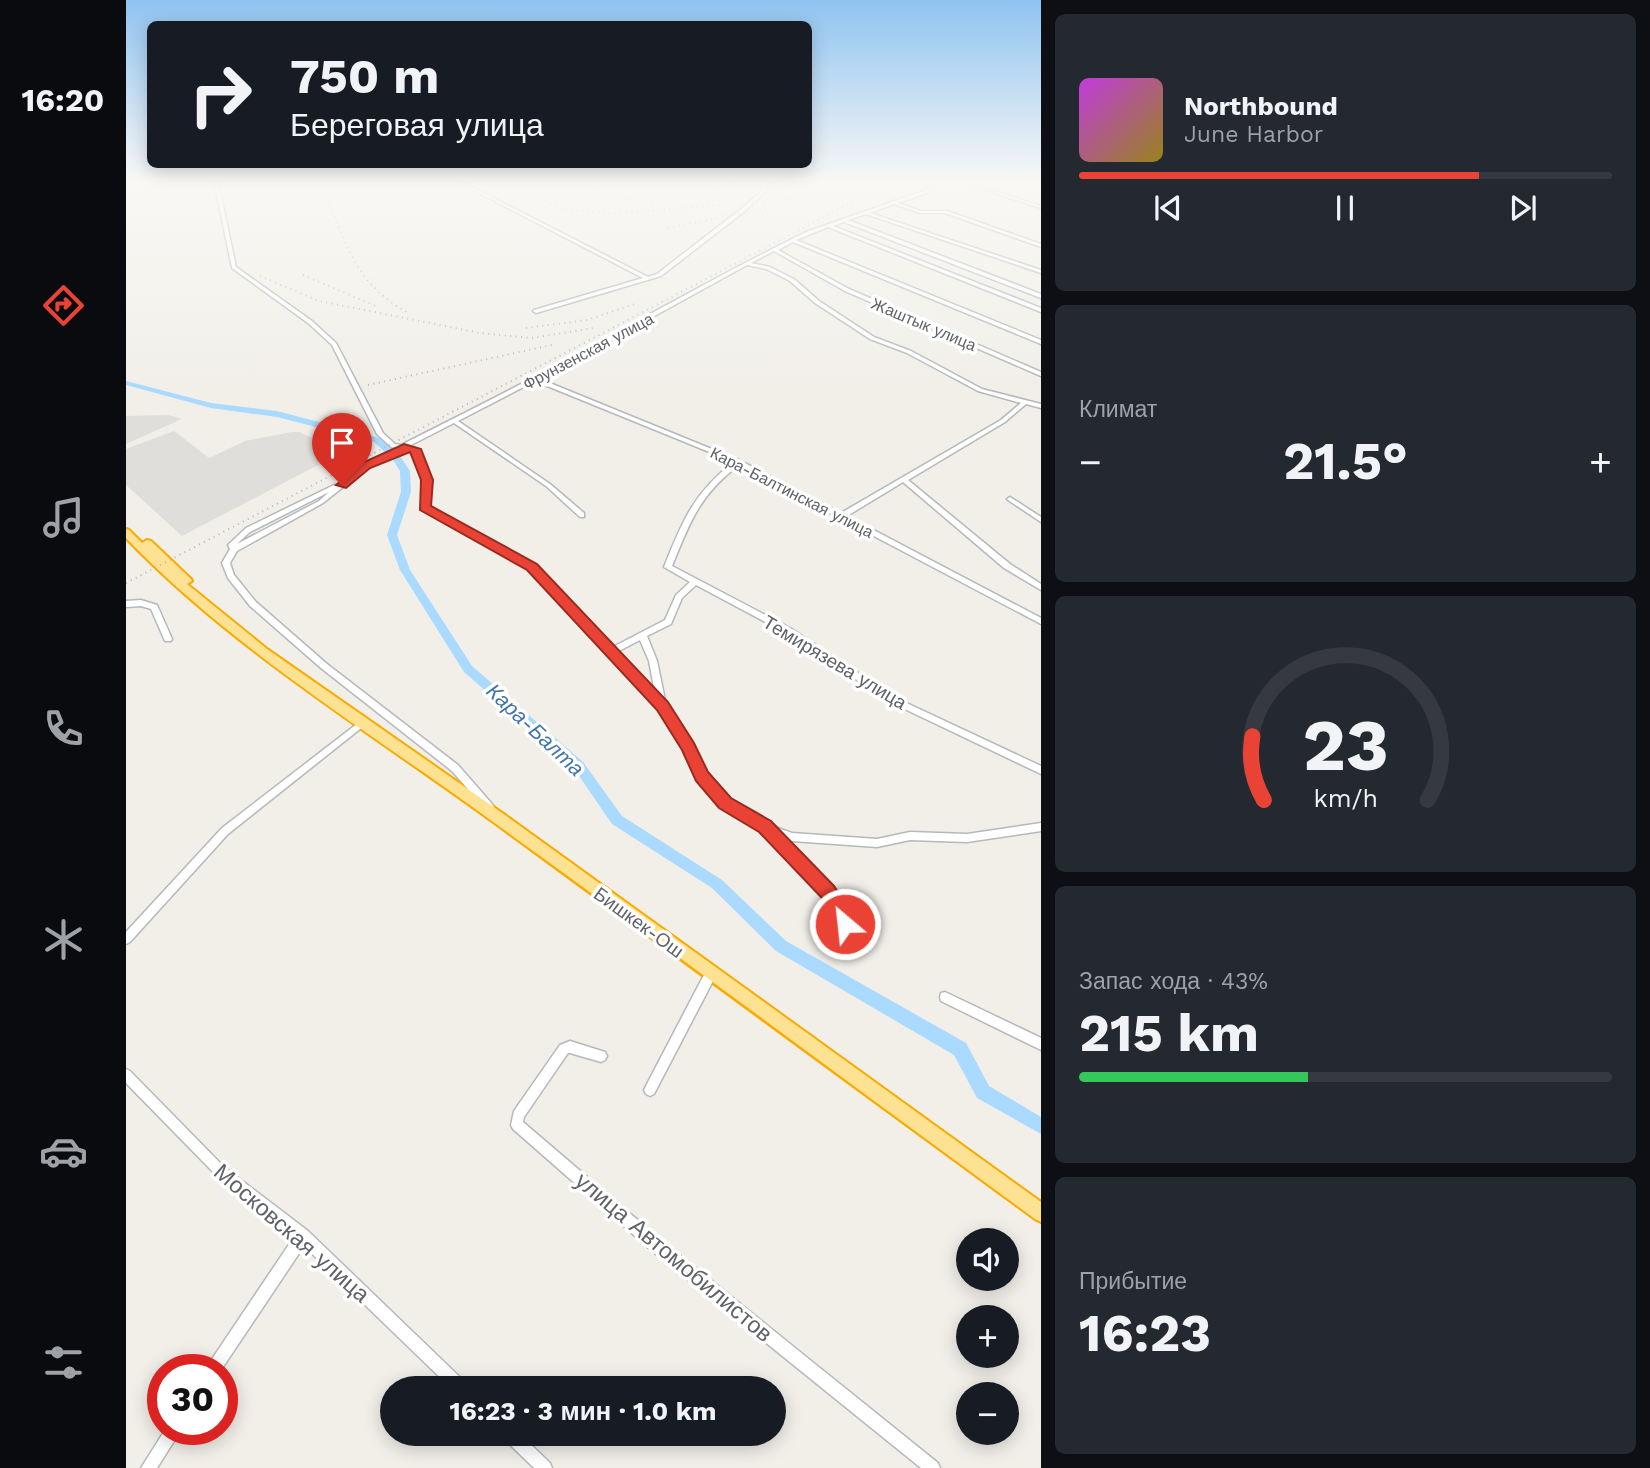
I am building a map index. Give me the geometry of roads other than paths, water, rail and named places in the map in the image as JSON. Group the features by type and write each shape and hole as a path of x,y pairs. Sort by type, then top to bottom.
{"highway":[{"name":"Бишкек-Ош","path":"126,525 237,631"},
{"name":"Бишкек-Ош","path":"126,532 163,570 237,631 1041,1213"}],"street":[{"path":"230,250 234,268 310,322 334,344 380,434 393,446 415,449 427,480 424,508 532,567 662,706 709,785 725,803 765,827 792,837 877,843 909,836 967,838 1041,827"},
{"path":"591,250 647,278"},
{"path":"536,311 647,278 667,270 693,250"},
{"name":"Фрунзенская улица","path":"500,819 455,768 324,666 253,604 231,576 226,563 234,549 232,545 248,530 331,487 342,485 366,466 536,379 772,250"},
{"name":"Жаштык улица","path":"774,250 847,290 1041,374"},
{"path":"814,250 1041,342"},
{"path":"888,250 1041,310"},
{"path":"922,250 1041,296"},
{"path":"974,250 1041,272"},
{"path":"746,263 768,268 792,281 817,302 872,338 909,352 980,390 1041,406"},
{"name":"Кара-Балтинская улица","path":"536,379 739,463 1041,621"},
{"path":"841,516 1003,421 1025,402"},
{"path":"453,420 548,485 582,515"},
{"name":"Темирязева улица","path":"739,463 722,474 694,503 668,567 787,630 895,701 1041,770"},
{"path":"903,479 1007,566 1041,587"},
{"path":"1010,499 1041,520"},
{"path":"612,652 668,622 679,597 694,582"},
{"path":"126,604 141,603 154,607 168,639"},
{"path":"643,637 653,661 662,706"},
{"path":"126,939 225,831 362,723"},
{"path":"765,827 827,891 843,913 853,951"},
{"path":"650,1090 710,975"},
{"path":"945,997 1041,1044"},
{"name":"улица Автомобилистов","path":"601,1056 570,1047 564,1049 518,1115 517,1125 656,1245 933,1468"},
{"name":"Московская улица","path":"126,1075 220,1171 303,1236 449,1376"},
{"path":"224,1354 303,1236"},
{"path":"148,1468 164,1445"},
{"path":"522,1446 545,1468"}],"waterway":[{"name":"Кара-Балта","path":"126,383 211,405 277,414 377,440 397,458 405,471 406,492 392,535 405,570 468,669 579,766 617,820 717,884 781,946 960,1049 983,1092 1041,1126"}],"railway":[{"path":"349,250 374,288 409,313"},
{"path":"126,583 762,250"},
{"path":"303,275 378,307"},
{"path":"260,276 319,301 480,333 532,338 594,328"},
{"path":"526,328 587,320 638,303"},
{"path":"368,385 556,344"}]}
